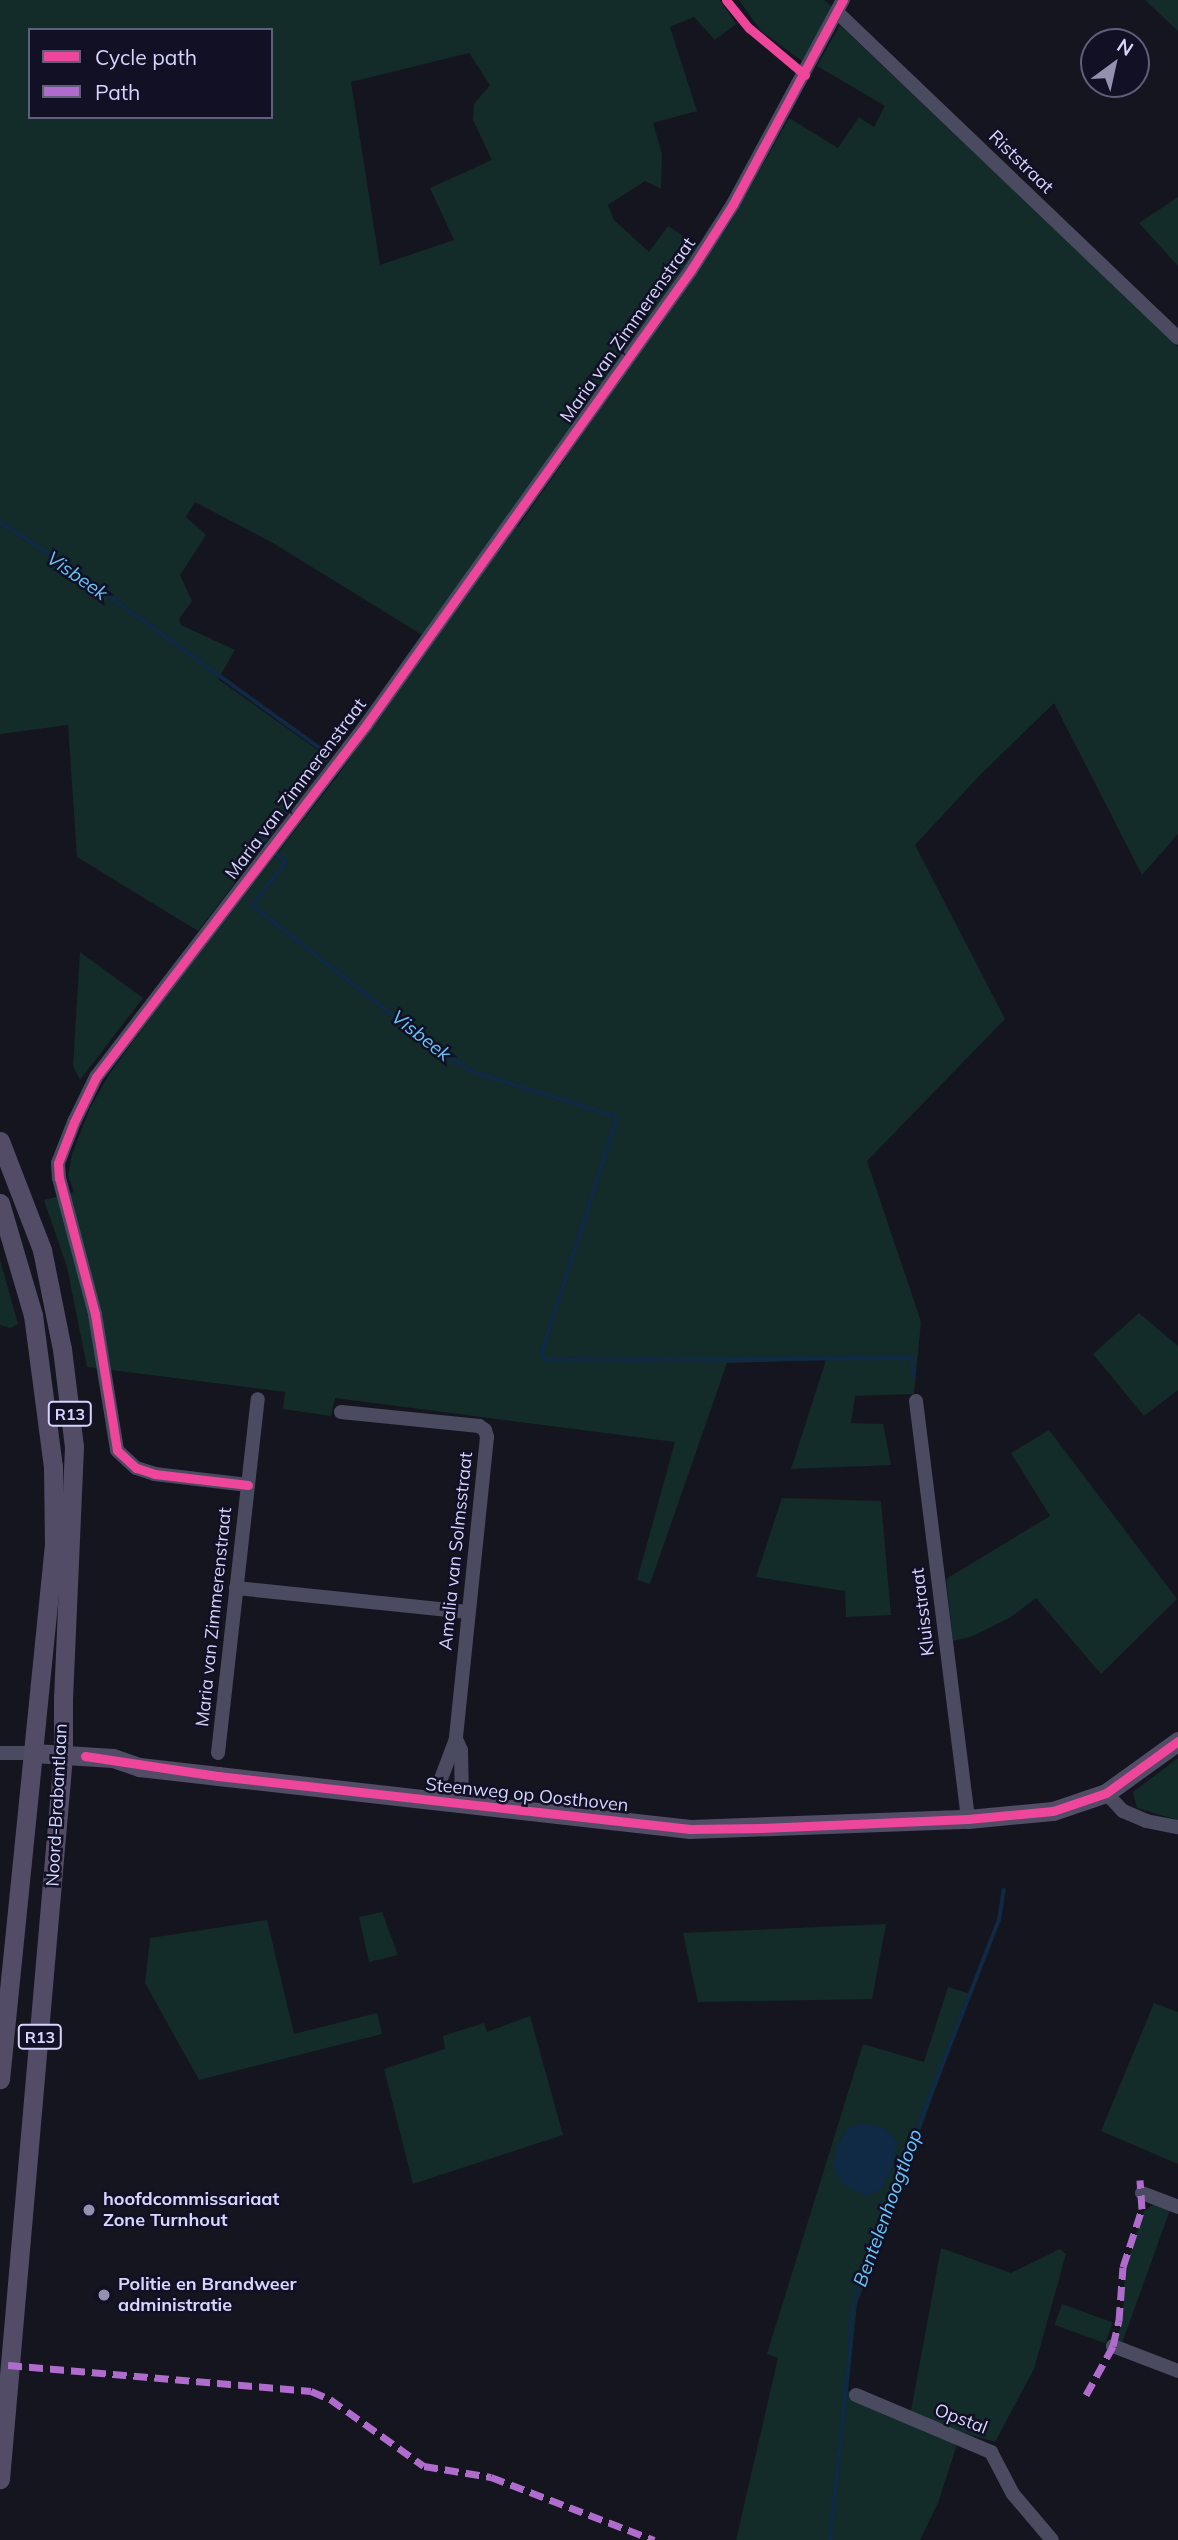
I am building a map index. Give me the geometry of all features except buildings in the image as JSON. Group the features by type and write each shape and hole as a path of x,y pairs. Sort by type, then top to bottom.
{"main road":[{"name":"Noord-Brabantlaan","path":"0,1141 42,1250 62,1349 74,1447 63,1756 0,2479"},
{"name":"Noord-Brabantlaan","path":"0,1203 33,1315 53,1465 54,1544 0,2079"},
{"name":"Steenweg op Oosthoven","path":"34,1753 113,1758 152,1768 690,1829 968,1819 1052,1811 1106,1793 1178,1741"}],"street":[{"name":"Riststraat","path":"805,75 841,7 1178,338"},
{"name":"Maria van Zimmerenstraat","path":"248,1485 155,1475 136,1468 117,1450 95,1314 59,1178 58,1163 74,1122 96,1077 124,1038 366,725 691,270 733,204 805,75"},
{"name":"Maria van Zimmerenstraat","path":"218,1753 258,1399"},
{"name":"Kluisstraat","path":"916,1401 968,1819"},
{"name":"Amalia van Solmsstraat","path":"341,1412 479,1426 485,1430 487,1437 456,1739 433,1800"},
{"path":"236,1588 468,1612"},
{"name":"Amalia van Solmsstraat","path":"456,1739 461,1750 462,1803"},
{"name":"Steenweg op Oosthoven","path":"0,1753 34,1753"},
{"path":"1106,1793 1123,1811 1135,1817 1178,1827"},
{"path":"1142,2193 1178,2207"},
{"path":"1113,2346 1178,2371"},
{"name":"Opstal","path":"856,2395 991,2452 1013,2494 1052,2540"}],"green space":[{"path":"0,0 720,0 736,24 715,40 694,17 670,27 697,111 653,123 662,154 661,189 645,181 608,205 614,220 649,252 668,226 700,247 504,521 518,527 730,223 789,118 838,148 859,117 874,127 885,106 817,66 840,25 1178,347 1178,834 1142,875 1054,703 979,776 915,845 1005,1019 867,1161 921,1322 914,1394 855,1396 851,1423 883,1424 891,1465 791,1469 826,1360 727,1363 650,1584 637,1580 675,1442 335,1398 331,1416 283,1409 285,1392 87,1367 67,1267 44,1200 74,1192 68,1176 72,1154 90,1108 110,1073 164,999 339,774 432,641 273,543 195,502 186,517 206,535 180,575 192,601 179,619 181,625 235,650 218,679 330,759 198,931 77,857 68,725 0,734","holes":["469,53 490,85 474,104 473,120 492,160 430,188 454,240 380,265 351,82"]},
{"path":"739,0 824,0 832,7 802,61 761,31"},
{"path":"1145,0 1178,0 1178,31"},
{"path":"1178,197 1178,266 1139,223"},
{"path":"80,952 143,998 80,1080 73,1066"},
{"path":"0,1260 18,1324 10,1328 0,1325"},
{"path":"1139,1313 1178,1346 1178,1390 1144,1416 1093,1354"},
{"path":"1049,1430 1177,1599 1101,1674 1036,1598 1011,1617 973,1636 953,1641 946,1579 1050,1516 1011,1453"},
{"path":"782,1498 881,1501 891,1615 846,1617 845,1591 756,1577"},
{"path":"1178,1758 1178,1820 1137,1808 1133,1792"},
{"path":"382,1912 398,1955 369,1962 359,1917"},
{"path":"267,1920 294,2034 377,2013 382,2034 199,2080 145,1983 150,1938"},
{"path":"886,1924 872,1999 698,2002 683,1933"},
{"path":"948,1987 970,1994 857,2304 848,2391 910,2416 941,2248 1011,2273 1060,2249 1066,2254 1034,2369 995,2442 961,2432 938,2503 920,2540 736,2540 778,2358 767,2354 863,2044 924,2062"},
{"path":"1154,2003 1178,2012 1178,2164 1101,2131"},
{"path":"530,2016 563,2135 413,2184 384,2069 445,2049 443,2036 484,2023 487,2032"},
{"path":"1154,2204 1170,2210 1122,2343 1117,2340 1123,2316 1125,2268 1144,2211"},
{"path":"1062,2304 1113,2322 1105,2343 1054,2325"}],"water":[{"path":"863,2123 884,2128 898,2142 892,2168 882,2189 866,2196 842,2184 833,2165 838,2144 846,2130"}],"waterway":[{"name":"Visbeek","path":"0,522 62,562 324,751 318,768 262,842 269,848"},
{"name":"Visbeek","path":"275,853 286,862 253,906 425,1040 471,1071 615,1116 616,1123 544,1347 542,1355 547,1360 912,1358 914,1376"},
{"name":"Bentelenhoogtloop","path":"830,2540 850,2351 851,2314 869,2253 999,1920 1004,1890"}],"marked path":[{"path":"1086,2395 1113,2346 1119,2321 1123,2267 1142,2209 1140,2180"},
{"path":"8,2365 311,2391 330,2399 424,2466 491,2477 654,2540"}],"cycle path":[{"path":"726,0 749,28 805,75"},
{"path":"248,1485 155,1474 136,1468 117,1450 95,1314 59,1178 58,1163 74,1122 96,1077 366,725 691,270 733,204 843,0"},
{"path":"85,1756 218,1776 690,1829 968,1819 1053,1811 1106,1793 1178,1741"}],"place":[{"name":"hoofdcommissariaat Zone Turnhout","path":"89,2210"},
{"name":"Politie en Brandweer administratie","path":"104,2295"}]}
